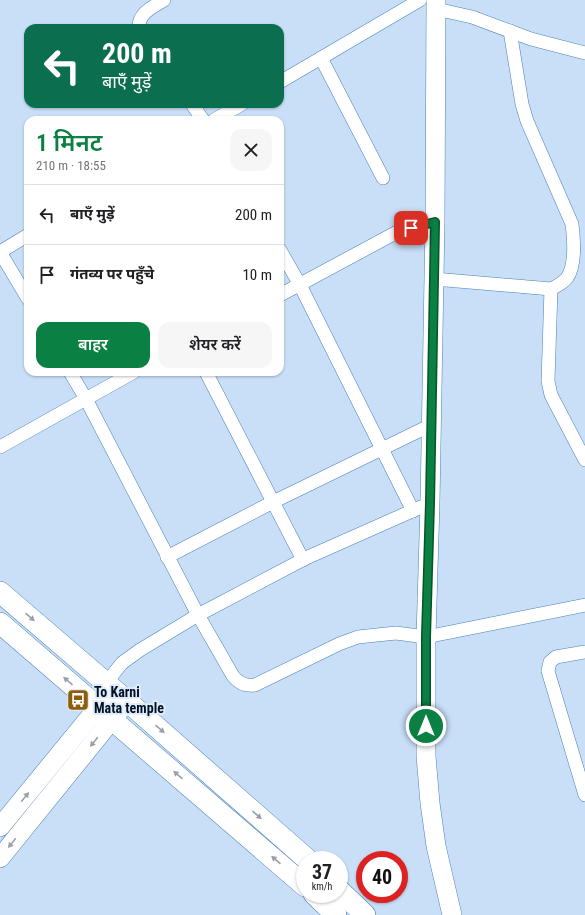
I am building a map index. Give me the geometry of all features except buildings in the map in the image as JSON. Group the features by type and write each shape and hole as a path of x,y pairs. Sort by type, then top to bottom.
{"main road":[{"path":"0,592 116,691 298,851"},
{"path":"0,623 296,878"},
{"path":"348,899 365,915"},
{"path":"323,903 336,915"}],"street":[{"path":"139,24 140,18 145,12 164,0"},
{"path":"284,80 420,0"},
{"path":"452,915 436,846 430,803 426,756 426,637 422,507 431,425 435,222 436,5 531,38 585,53"},
{"path":"434,279 551,289 559,285 567,278 572,267 574,241 572,224 527,121 522,104 510,31"},
{"path":"321,58 383,178"},
{"path":"221,116 235,108"},
{"path":"284,294 399,231 435,222"},
{"path":"24,237 0,252 24,292"},
{"path":"284,257 300,285 383,449 422,507"},
{"path":"551,289 548,381 550,395 585,460"},
{"path":"72,376 86,399 198,615 233,676 240,683 247,686 255,685 339,644 358,637 396,634 426,637 585,605"},
{"path":"0,447 127,376"},
{"path":"208,376 303,560"},
{"path":"167,557 273,502 431,425"},
{"path":"0,858 105,713 116,691 122,663 140,650 198,615 303,560 422,507"},
{"path":"585,652 556,657 550,662 548,670 585,795"},
{"path":"1,823 105,713"}],"place":[{"name":"To Karni Mata temple","path":"78,700"}],"route":[{"path":"411,228 435,222 426,637 426,726"}]}
